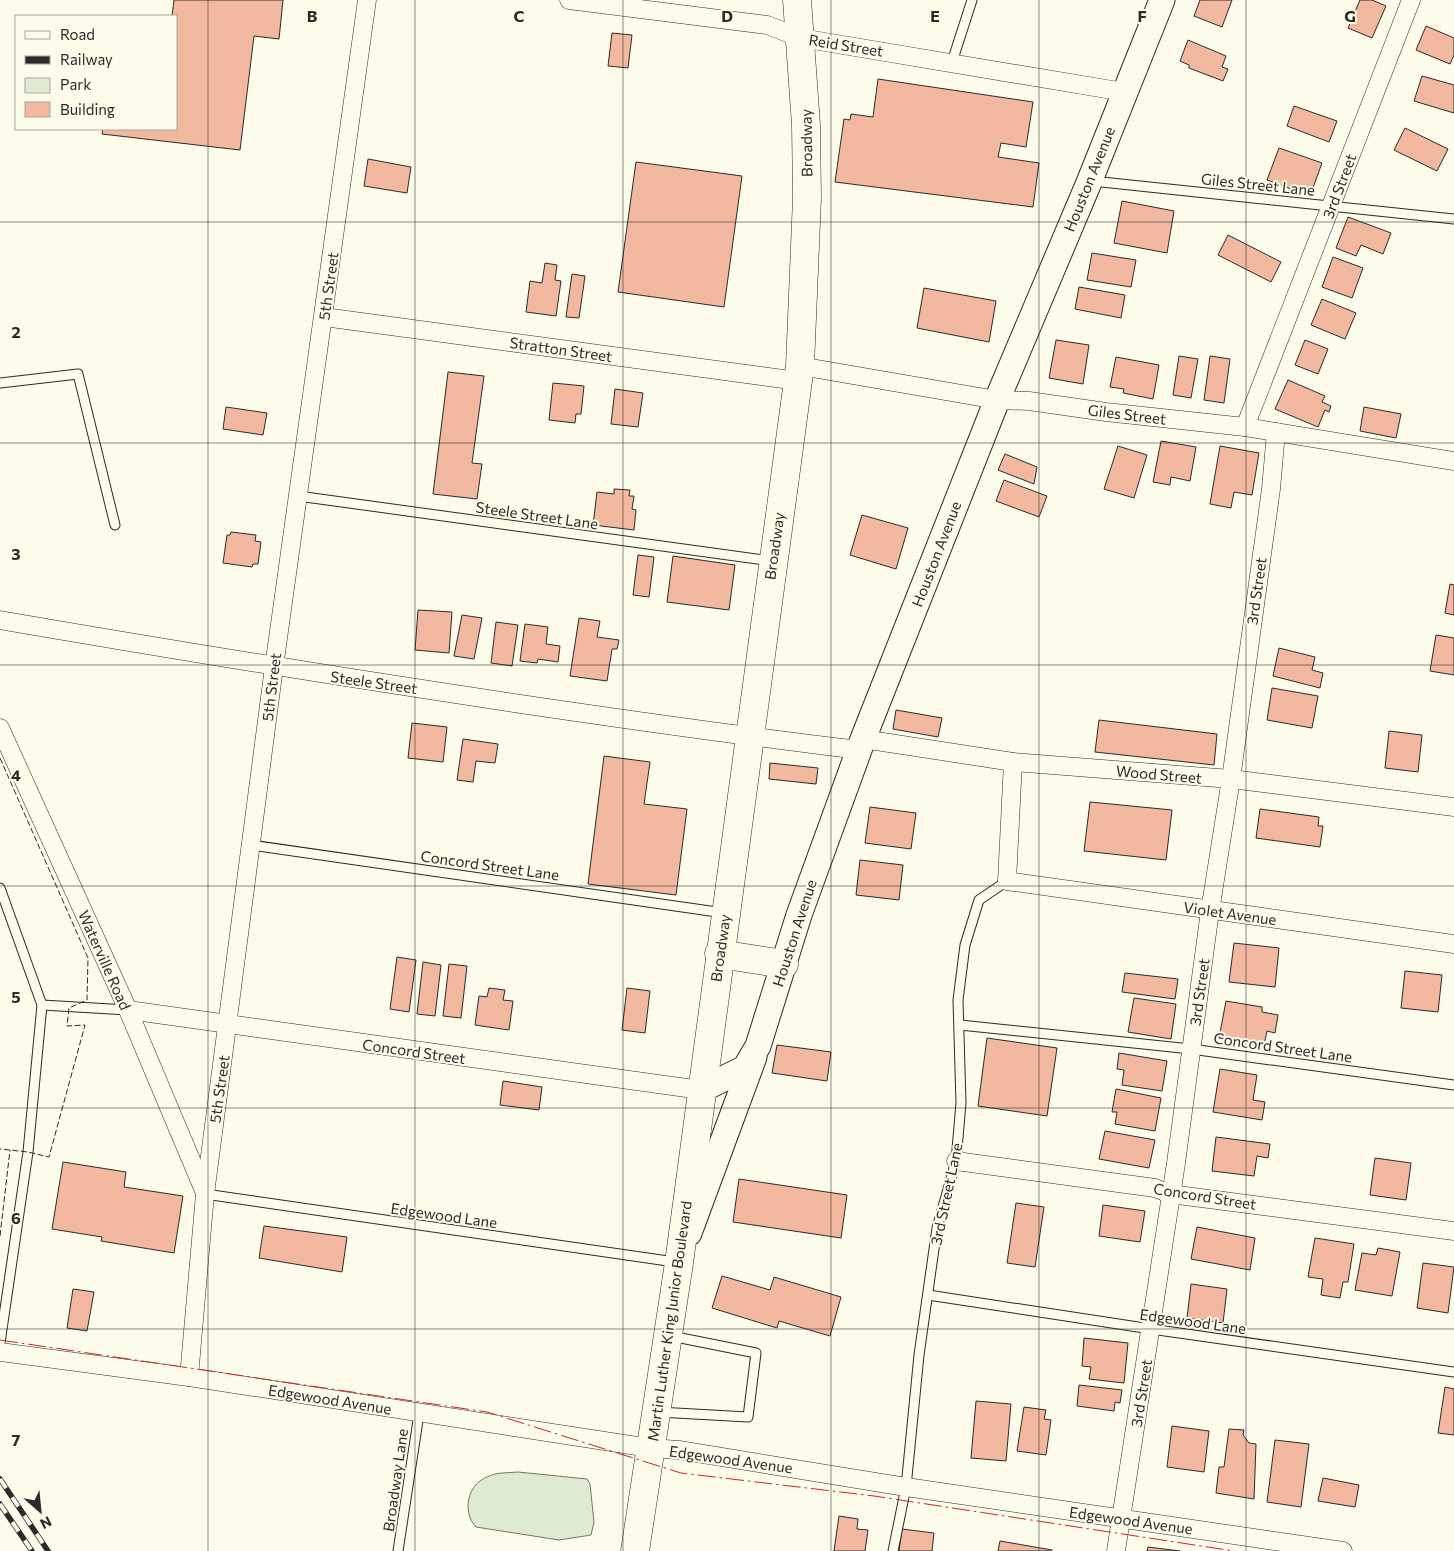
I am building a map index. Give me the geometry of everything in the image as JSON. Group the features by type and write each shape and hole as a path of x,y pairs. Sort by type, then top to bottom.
{"main road":[{"name":"Broadway","path":"701,1090 799,373 807,198 806,125 797,0"},
{"path":"719,954 784,964"},
{"name":"Martin Luther King Junior Boulevard","path":"636,1551 679,1263 701,1090"}],"street":[{"name":"5th Street","path":"188,1377 205,1194 274,667 367,0"},
{"name":"Reid Street","path":"569,0 767,24 801,38 1124,92"},
{"name":"Houston Avenue","path":"701,1090 745,1068 758,1046 799,915 861,745 997,400 1090,180 1162,0"},
{"name":"3rd Street","path":"1245,427 1412,0"},
{"name":"Stratton Street","path":"324,317 799,373"},
{"name":"Giles Street","path":"799,373 997,400 1030,401 1106,412 1245,427 1454,461"},
{"name":"3rd Street","path":"1116,1551 1151,1329 1210,911 1231,780 1271,490 1276,432"},
{"name":"Steele Street","path":"0,620 274,667 748,736"},
{"name":"Waterville Road","path":"0,728 128,1010 205,1194"},
{"name":"Wood Street","path":"748,736 861,745 1013,762 1231,780 1454,807"},
{"path":"1007,881 1013,762"},
{"name":"Violet Avenue","path":"1007,881 1454,944"},
{"name":"Concord Street","path":"128,1010 701,1090"},
{"path":"679,1263 758,1046"},
{"name":"Concord Street","path":"956,1161 1155,1188 1170,1194 1454,1231"},
{"name":"Edgewood Avenue","path":"0,1352 188,1377 418,1414 650,1448 679,1450 906,1487 1343,1551"}],"lane":[{"path":"952,62 972,0"},
{"name":"Giles Street Lane","path":"1090,180 1454,219"},
{"path":"0,383 78,374 115,525"},
{"name":"Steele Street Lane","path":"298,496 772,561"},
{"name":"Concord Street Lane","path":"251,845 725,913"},
{"name":"3rd Street Lane","path":"893,1551 906,1487 937,1228 956,1161 961,1103 958,1000 964,945 979,900 1007,881"},
{"path":"0,888 42,1005 28,1152 0,1342"},
{"path":"42,1005 128,1010"},
{"name":"Concord Street Lane","path":"960,1025 1191,1049 1454,1085"},
{"name":"Edgewood Lane","path":"205,1194 679,1263"},
{"name":"Edgewood Lane","path":"928,1295 1454,1372"},
{"path":"656,1411 748,1417 756,1353 667,1336"},
{"name":"Broadway Lane","path":"398,1551 418,1414"}],"green space":[{"path":"518,1472 587,1479 590,1484 594,1522 591,1535 559,1540 476,1527 469,1514 468,1507 471,1492 475,1486 491,1475"}],"building":[{"path":"174,0 283,0 279,39 254,36 240,150 102,134 103,130 178,130 178,15 172,15"},
{"path":"1200,0 1232,0 1222,27 1194,16"},
{"path":"1360,0 1372,0 1386,6 1372,38 1348,28"},
{"path":"1426,26 1454,38 1454,55 1450,64 1416,50"},
{"path":"612,33 632,35 628,68 608,66"},
{"path":"1188,40 1226,56 1222,67 1228,69 1223,81 1189,68 1189,65 1180,61"},
{"path":"1422,76 1454,85 1454,113 1414,101"},
{"path":"878,79 1033,102 1026,147 1001,143 998,157 1039,163 1033,207 835,182 844,119 850,120 851,114 873,117"},
{"path":"1294,106 1337,121 1329,142 1287,126"},
{"path":"1405,128 1448,149 1437,171 1394,150"},
{"path":"1279,148 1322,163 1310,196 1267,180"},
{"path":"368,159 411,167 407,193 364,186"},
{"path":"636,162 742,176 724,307 618,292"},
{"path":"1122,201 1174,211 1167,253 1114,243"},
{"path":"1348,217 1391,233 1383,254 1361,245 1356,256 1336,248"},
{"path":"1228,235 1281,262 1271,282 1218,255"},
{"path":"1092,253 1136,260 1131,287 1087,280"},
{"path":"1333,257 1363,268 1352,298 1322,287"},
{"path":"545,263 557,265 555,280 561,281 556,316 526,312 530,281 542,283"},
{"path":"572,274 585,276 579,318 566,317"},
{"path":"1079,287 1125,295 1121,318 1075,309"},
{"path":"924,288 996,301 989,342 917,328"},
{"path":"1322,299 1356,313 1345,339 1311,325"},
{"path":"1056,340 1089,345 1083,384 1049,378"},
{"path":"1305,340 1328,349 1318,374 1295,365"},
{"path":"1179,356 1198,359 1191,398 1173,395"},
{"path":"1210,356 1230,359 1224,403 1204,400"},
{"path":"1116,357 1159,365 1153,399 1123,393 1124,389 1110,387"},
{"path":"448,372 484,376 472,463 482,464 477,499 433,494"},
{"path":"1288,380 1325,396 1322,402 1331,406 1329,412 1325,410 1318,427 1275,409"},
{"path":"553,383 584,386 581,414 576,414 575,423 549,420"},
{"path":"615,389 643,393 638,427 611,424"},
{"path":"226,407 267,413 263,435 223,429"},
{"path":"1364,407 1401,414 1396,438 1360,431"},
{"path":"1161,441 1196,447 1190,481 1171,477 1170,485 1153,482"},
{"path":"1118,446 1147,455 1134,498 1104,489"},
{"path":"1220,446 1259,453 1252,495 1234,492 1231,508 1210,504"},
{"path":"1005,454 1037,467 1034,484 998,470"},
{"path":"1004,480 1047,496 1039,517 996,501"},
{"path":"614,489 630,490 629,496 634,496 632,509 636,510 634,530 593,525 597,492 614,494"},
{"path":"862,515 908,528 896,569 850,555"},
{"path":"231,532 256,535 255,541 261,542 258,564 253,564 252,567 223,563 227,535 230,535"},
{"path":"638,555 654,557 649,597 633,595"},
{"path":"673,556 735,565 729,610 667,602"},
{"path":"1450,584 1454,585 1454,615 1445,613"},
{"path":"418,610 452,612 449,653 415,650"},
{"path":"462,615 482,618 474,659 454,656"},
{"path":"579,618 600,621 597,637 619,640 617,649 612,649 607,681 570,676"},
{"path":"496,622 518,625 512,666 491,663"},
{"path":"525,624 548,627 546,644 560,646 558,662 538,659 537,663 520,661"},
{"path":"1436,635 1454,638 1454,675 1430,671"},
{"path":"1279,648 1315,657 1312,670 1323,673 1320,688 1273,676"},
{"path":"1272,688 1318,696 1312,728 1267,720"},
{"path":"896,710 942,718 938,737 893,729"},
{"path":"1099,720 1217,734 1214,765 1095,752"},
{"path":"412,723 447,727 443,762 408,758"},
{"path":"1389,731 1422,735 1418,772 1385,768"},
{"path":"463,739 498,744 495,763 476,761 473,782 457,780"},
{"path":"604,756 650,762 644,804 687,809 676,895 588,884"},
{"path":"770,763 818,768 816,784 769,779"},
{"path":"1090,802 1172,810 1166,860 1084,851"},
{"path":"870,807 916,813 911,849 865,843"},
{"path":"1260,809 1319,817 1318,826 1323,826 1320,847 1256,838"},
{"path":"860,860 903,865 899,900 856,895"},
{"path":"1234,943 1279,948 1275,987 1229,982"},
{"path":"397,957 416,960 409,1012 390,1009"},
{"path":"423,962 441,965 435,1016 417,1014"},
{"path":"449,964 467,966 461,1018 443,1016"},
{"path":"1405,971 1442,975 1438,1012 1401,1008"},
{"path":"1125,973 1178,979 1175,999 1122,992"},
{"path":"489,988 505,990 503,1000 513,1001 509,1030 475,1025 479,996 487,997"},
{"path":"627,988 650,991 645,1033 622,1030"},
{"path":"1134,998 1176,1004 1171,1039 1128,1032"},
{"path":"1226,1001 1262,1007 1262,1012 1278,1015 1275,1033 1267,1031 1264,1045 1219,1038"},
{"path":"987,1038 1057,1048 1047,1116 978,1106"},
{"path":"777,1045 831,1052 827,1081 772,1073"},
{"path":"1119,1053 1167,1061 1162,1091 1122,1085 1124,1070 1117,1069"},
{"path":"1220,1069 1257,1075 1253,1100 1265,1102 1262,1120 1213,1112"},
{"path":"503,1081 542,1087 539,1110 500,1105"},
{"path":"1116,1089 1161,1098 1155,1131 1115,1124 1117,1112 1112,1112"},
{"path":"1105,1131 1155,1140 1149,1168 1099,1159"},
{"path":"1216,1137 1270,1144 1268,1158 1257,1156 1254,1176 1212,1171"},
{"path":"1375,1158 1411,1163 1406,1200 1370,1195"},
{"path":"63,1162 126,1172 124,1187 183,1196 174,1253 101,1241 102,1237 52,1229"},
{"path":"739,1179 847,1195 841,1238 733,1222"},
{"path":"1016,1203 1044,1207 1035,1267 1007,1263"},
{"path":"1103,1205 1145,1211 1140,1242 1099,1236"},
{"path":"264,1226 347,1237 342,1272 259,1258"},
{"path":"1197,1227 1255,1238 1250,1270 1191,1259"},
{"path":"1315,1238 1354,1244 1348,1282 1343,1282 1340,1298 1321,1295 1323,1279 1308,1277"},
{"path":"1378,1248 1400,1252 1392,1296 1355,1290 1362,1253 1376,1255"},
{"path":"1423,1263 1454,1267 1448,1313 1417,1308"},
{"path":"722,1276 770,1290 774,1277 841,1297 830,1336 779,1321 777,1328 712,1308"},
{"path":"1191,1284 1227,1289 1223,1323 1187,1318"},
{"path":"73,1289 94,1292 87,1331 67,1328"},
{"path":"1084,1338 1128,1343 1124,1383 1089,1379 1091,1367 1082,1366"},
{"path":"1079,1385 1122,1390 1120,1403 1115,1402 1114,1411 1077,1406"},
{"path":"1445,1387 1454,1389 1454,1435 1438,1433"},
{"path":"976,1401 1011,1404 1006,1461 971,1458"},
{"path":"1024,1407 1046,1410 1044,1419 1051,1420 1046,1455 1017,1451"},
{"path":"1172,1426 1209,1431 1204,1472 1167,1467"},
{"path":"1229,1429 1244,1430 1243,1435 1249,1443 1256,1444 1254,1499 1216,1493 1219,1467 1224,1467"},
{"path":"1275,1440 1309,1444 1301,1507 1267,1502"},
{"path":"1323,1478 1359,1485 1355,1507 1318,1501"},
{"path":"839,1516 858,1519 857,1529 868,1530 865,1551 834,1551"},
{"path":"902,1529 934,1533 932,1551 899,1551"},
{"path":"1000,1541 1052,1550 1052,1551 998,1551"},
{"path":"1148,1547 1180,1551 1147,1551"}],"railway":[{"path":"0,1479 48,1551"},
{"path":"0,1504 32,1551"}],"fence":[{"path":"0,758 88,958 87,1000 69,1008 67,1026 85,1025 49,1157 28,1152 0,1149"},
{"path":"0,1236 10,1150"}],"power":[{"path":"0,1340 487,1412 681,1473 874,1496 1234,1551"}]}
